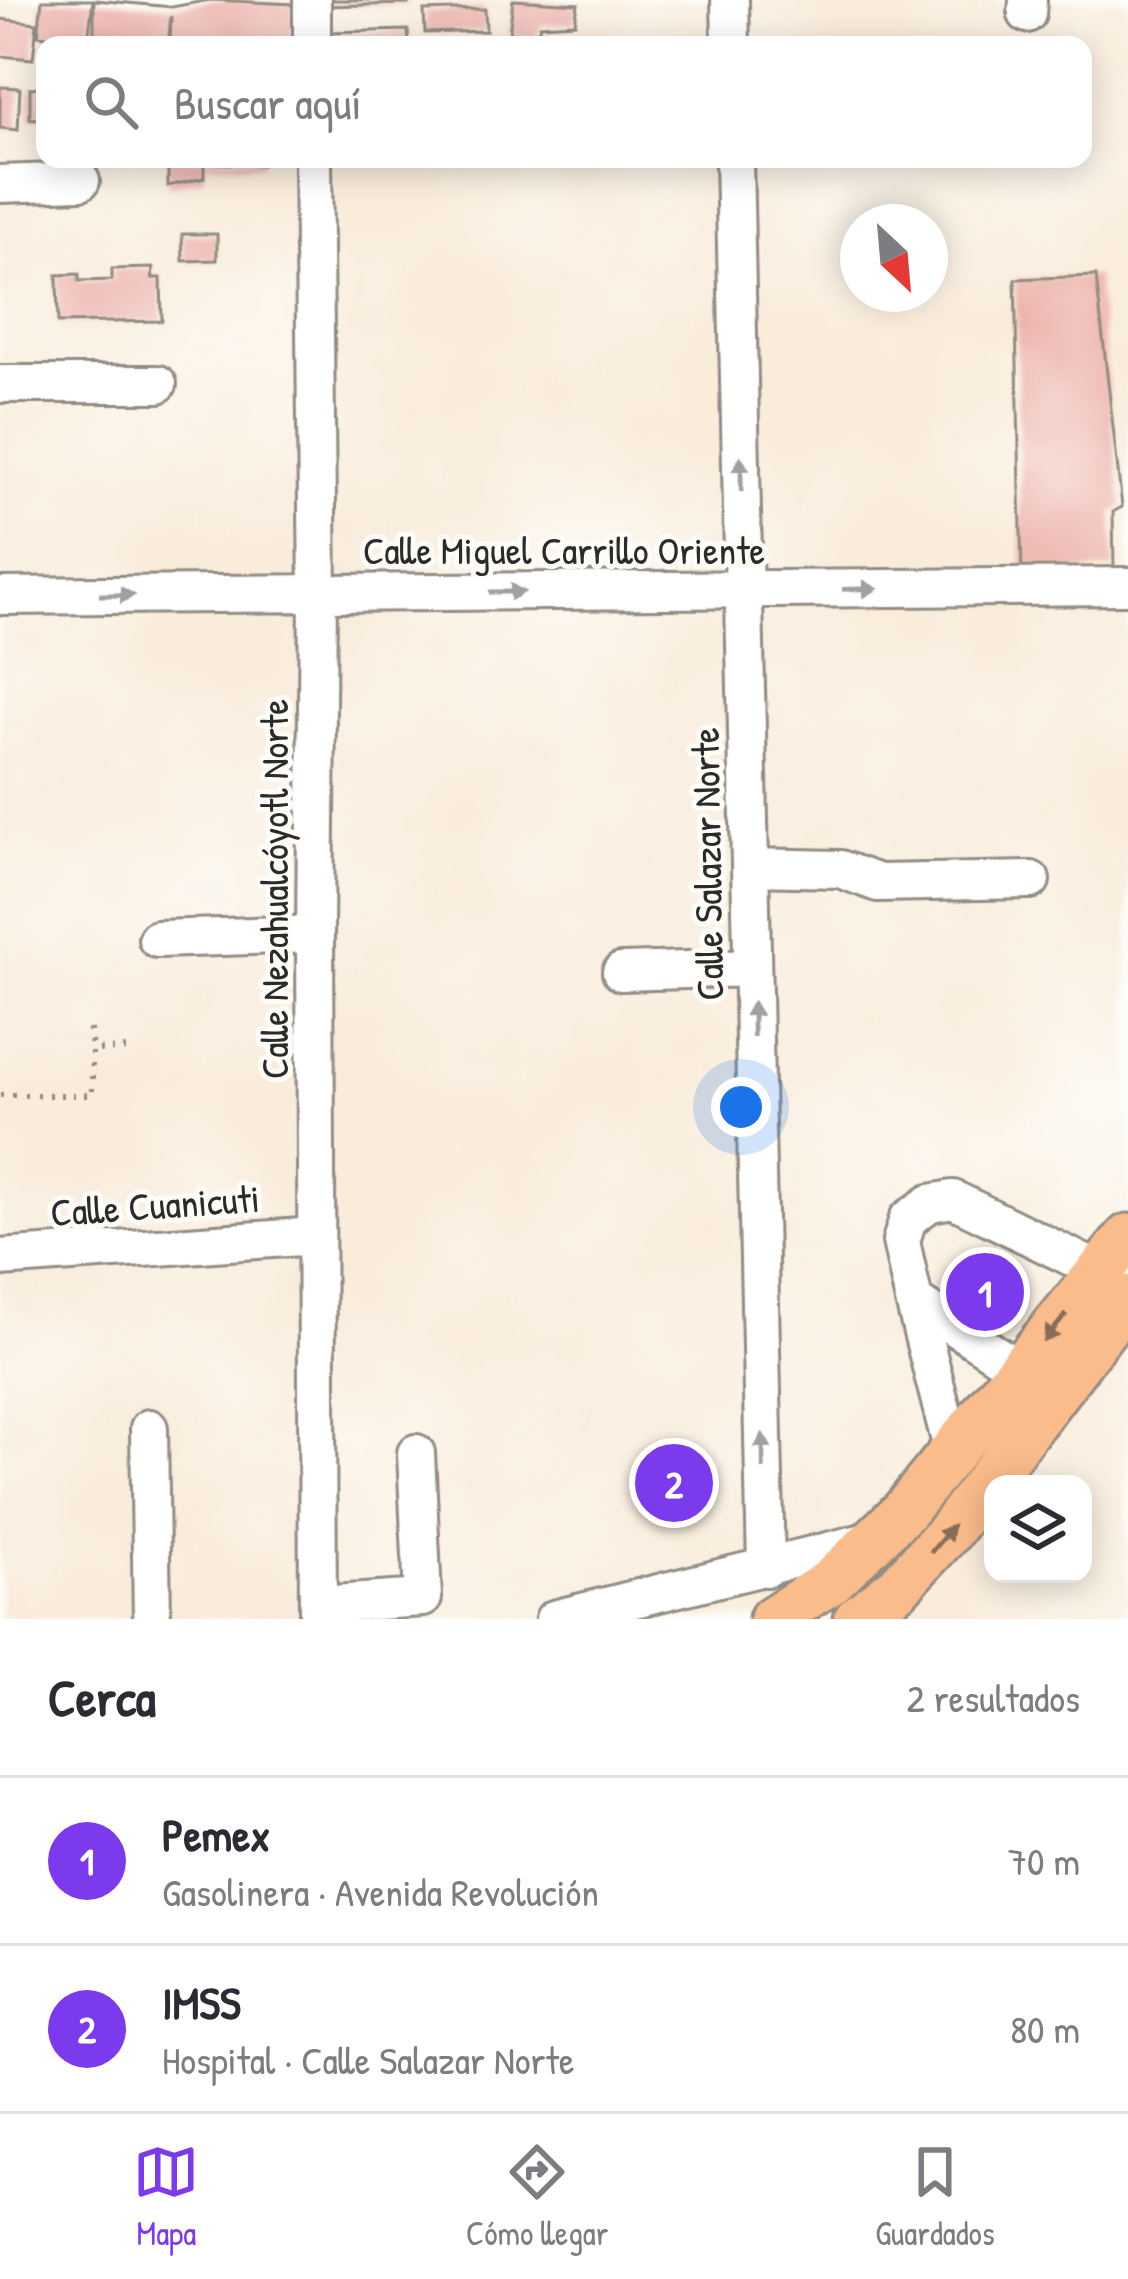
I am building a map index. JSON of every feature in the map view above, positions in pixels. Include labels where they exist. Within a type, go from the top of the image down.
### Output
[{"type":"main road","points":[[857,1619],[898,1587],[937,1545],[1038,1382],[1121,1273]]},
{"type":"main road","points":[[772,1619],[830,1582],[904,1511],[953,1452],[1038,1382]]},
{"type":"street","points":[[312,0],[312,36]]},
{"type":"street","points":[[730,0],[731,36]]},
{"type":"street","name":"Calle Nezahualcóyotl Norte","points":[[314,168],[318,1612]]},
{"type":"street","name":"Calle Salazar Norte","points":[[734,168],[766,1568]]},
{"type":"street","points":[[0,184],[81,182]]},
{"type":"street","points":[[0,384],[158,384]]},
{"type":"street","name":"Calle Miguel Carrillo Oriente","points":[[0,596],[1128,586]]},
{"type":"street","points":[[750,867],[840,869],[878,883],[1031,880]]},
{"type":"street","points":[[158,939],[315,934]]},
{"type":"street","points":[[621,972],[752,968]]},
{"type":"street","points":[[953,1452],[901,1240],[908,1219],[930,1203],[953,1199],[1121,1273]]},
{"type":"street","name":"Calle Cuanicuti","points":[[0,1258],[316,1237]]},
{"type":"street","points":[[914,1301],[1038,1382]]},
{"type":"street","points":[[149,1427],[152,1619]]},
{"type":"street","points":[[318,1612],[423,1598],[416,1453]]},
{"type":"street","points":[[554,1619],[876,1539]]},
{"type":"path","points":[[0,1095],[92,1095],[90,1029]]},
{"type":"path","points":[[92,1050],[133,1049]]},
{"type":"building","points":[[42,0],[93,0],[89,36],[38,35]]},
{"type":"building","points":[[94,0],[172,7],[210,0],[294,4],[292,36],[170,36],[171,16],[169,36],[94,36]]},
{"type":"building","points":[[324,0],[408,0],[408,4],[324,6]]},
{"type":"building","points":[[513,0],[578,4],[575,23],[540,25],[537,36],[509,35]]},
{"type":"building","points":[[485,9],[486,31],[425,33],[424,11]]},
{"type":"building","points":[[0,19],[37,23],[33,59],[0,56]]},
{"type":"building","points":[[408,30],[408,36],[329,36],[329,32]]},
{"type":"building","points":[[0,87],[20,88],[18,130],[0,128]]},
{"type":"building","points":[[30,88],[36,88],[36,119],[30,119]]},
{"type":"building","points":[[168,168],[204,168],[204,178],[168,186]]},
{"type":"building","points":[[182,234],[217,234],[217,260],[183,261]]},
{"type":"building","points":[[153,268],[152,278],[161,278],[162,321],[58,323],[57,275],[79,274],[79,281],[112,280],[112,269]]},
{"type":"building","points":[[1096,276],[1122,507],[1113,512],[1114,569],[1022,575],[1015,279]]},
{"type":"place","name":"Pemex","points":[[985,1292]]},
{"type":"place","name":"IMSS","points":[[674,1483]]}]
